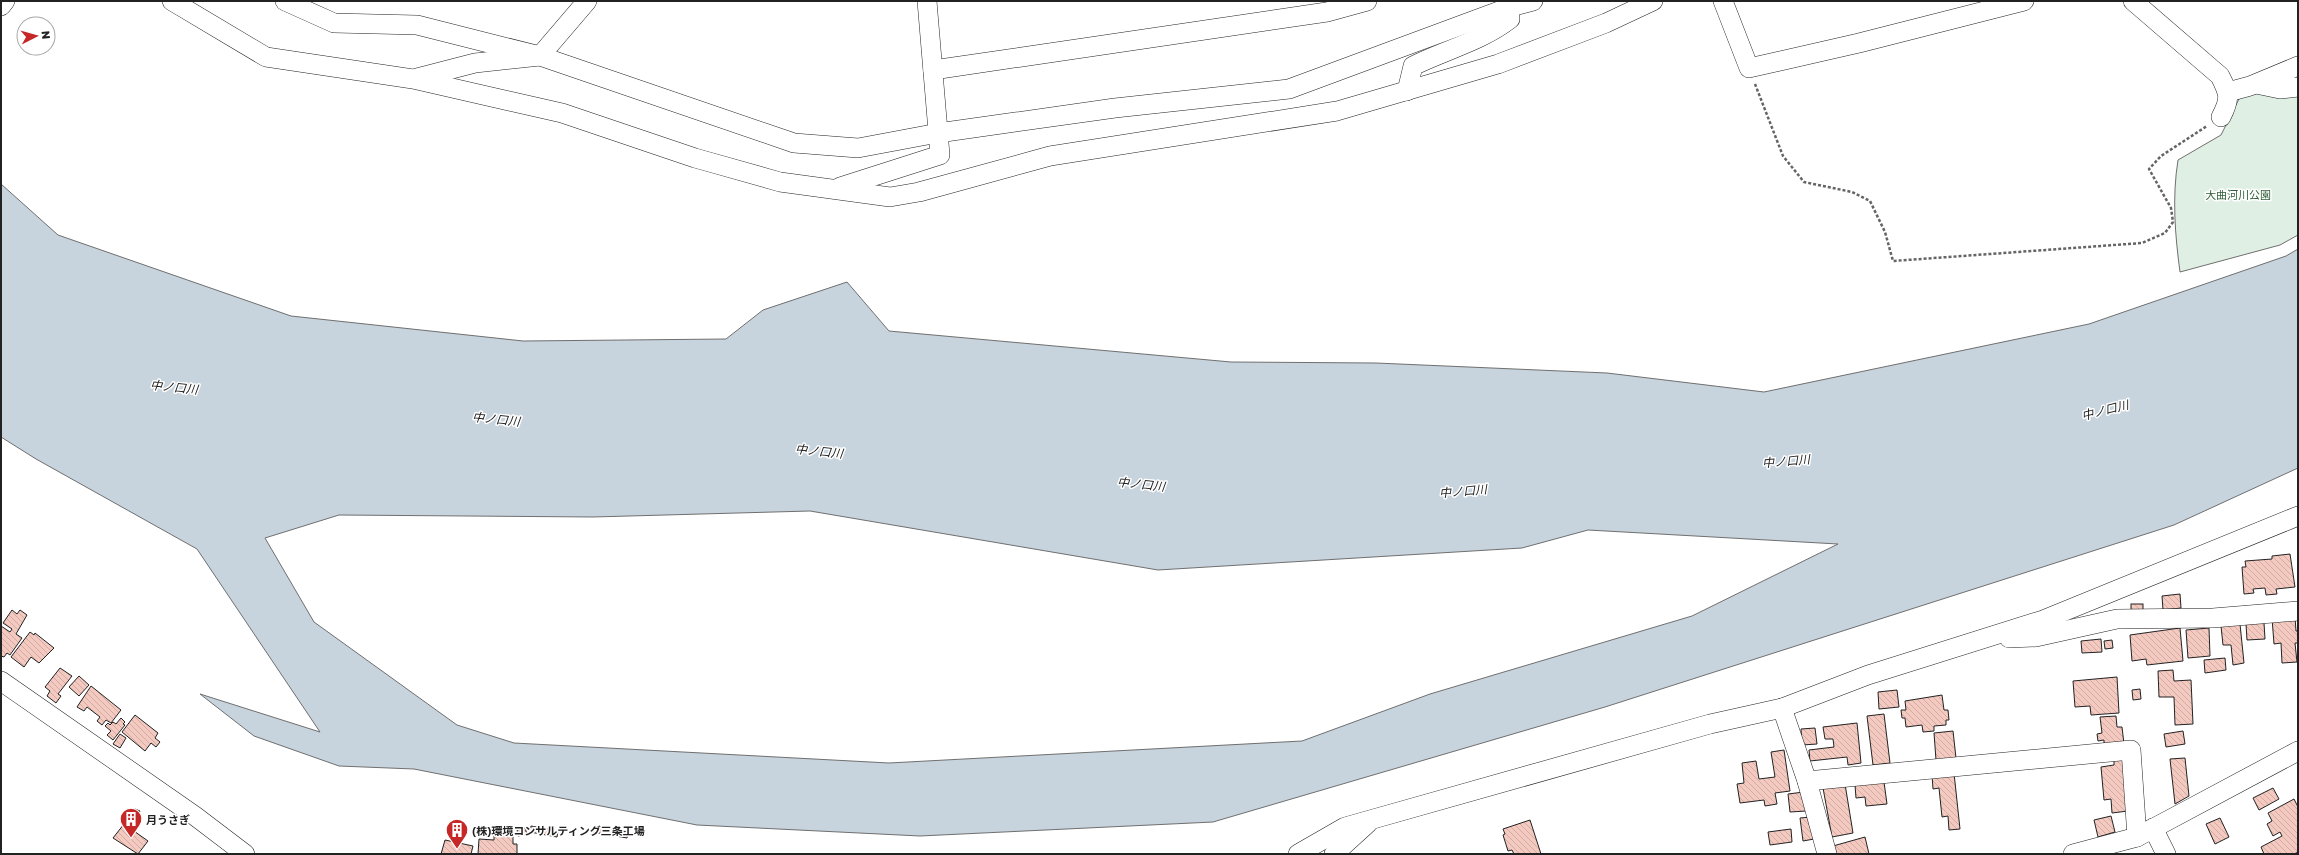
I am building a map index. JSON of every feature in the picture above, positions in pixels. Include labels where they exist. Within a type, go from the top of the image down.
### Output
[{"type":"street","points":[[1,6],[5,1]]},
{"type":"street","points":[[172,1],[266,57],[414,79],[562,114],[696,158],[780,182],[834,188],[890,197],[919,192],[1050,156],[1337,111],[1498,64],[1606,23],[1653,1]]},
{"type":"street","points":[[286,1],[334,23],[417,25],[540,56],[794,143],[858,148],[938,133],[1115,108],[1289,90],[1510,4],[1533,1]]},
{"type":"street","points":[[414,79],[475,63],[540,56],[587,1]]},
{"type":"street","points":[[834,188],[940,156],[927,1]]},
{"type":"street","points":[[933,70],[1327,12],[1367,1]]},
{"type":"street","points":[[1723,1],[1749,68],[1859,43],[2024,1]]},
{"type":"street","points":[[2133,1],[2220,76],[2228,92],[2228,103],[2221,116]]},
{"type":"street","points":[[1407,91],[1413,66],[1439,53],[1494,31],[1510,18],[1510,4]]},
{"type":"street","points":[[2228,92],[2256,84],[2298,66]]},
{"type":"street","points":[[2256,84],[2280,89],[2298,86]]},
{"type":"street","points":[[1298,854],[1345,827],[1702,726],[1782,708],[1868,675],[1988,639],[2043,620],[2298,516]]},
{"type":"street","points":[[1988,639],[2036,637],[2117,619],[2213,618],[2298,611]]},
{"type":"street","points":[[1,681],[195,816],[245,854]]},
{"type":"street","points":[[1782,708],[1807,781],[1827,854]]},
{"type":"street","points":[[1807,781],[2131,750],[2145,832],[2166,854]]},
{"type":"street","points":[[2073,854],[2145,832],[2298,751]]},
{"type":"street","points":[[1334,854],[1372,819]]},
{"type":"path","points":[[1749,68],[1783,156],[1804,182],[1852,192],[1870,201],[1885,232],[1893,261],[2142,243],[2165,234],[2173,222],[2171,208],[2149,169],[2161,156],[2221,116]]},
{"type":"green space","name":"大曲河川公園","points":[[2298,74],[2298,235],[2280,245],[2180,272],[2175,216],[2175,188],[2178,160],[2221,135],[2242,93]]},
{"type":"water","name":"中ノ口川","points":[[1,184],[58,235],[291,316],[523,341],[726,339],[763,310],[847,282],[889,331],[1231,362],[1376,363],[1607,373],[1764,392],[2089,324],[2286,256],[2298,249],[2298,468],[2174,525],[1605,707],[1213,822],[920,836],[697,825],[414,769],[339,766],[254,736],[200,694],[320,732],[197,549],[36,459],[1,437]],"holes":[[[810,511],[1158,570],[1522,548],[1588,530],[1838,544],[1692,616],[1430,694],[1302,741],[889,763],[514,743],[457,725],[314,622],[265,538],[339,515],[593,517]]]},
{"type":"building","points":[[2290,554],[2295,587],[2276,589],[2277,594],[2266,595],[2265,588],[2253,589],[2254,593],[2244,594],[2242,567],[2246,567],[2245,561],[2272,559],[2272,556]]},
{"type":"building","points":[[2180,594],[2181,608],[2163,610],[2162,596]]},
{"type":"building","points":[[2131,604],[2143,604],[2143,613],[2131,613]]},
{"type":"building","points":[[12,610],[17,614],[20,610],[27,615],[16,634],[22,638],[10,655],[7,653],[4,657],[1,656],[1,626],[10,632],[12,629],[3,623]]},
{"type":"building","points":[[2295,617],[2296,631],[2298,631],[2298,643],[2295,643],[2297,662],[2282,663],[2281,643],[2274,644],[2272,618]]},
{"type":"building","points":[[2264,623],[2265,639],[2247,640],[2246,624]]},
{"type":"building","points":[[2240,624],[2244,663],[2233,665],[2231,645],[2223,645],[2221,626]]},
{"type":"building","points":[[2180,628],[2183,661],[2147,665],[2146,659],[2132,661],[2130,635]]},
{"type":"building","points":[[2209,628],[2210,656],[2188,658],[2186,630]]},
{"type":"building","points":[[30,632],[34,635],[35,633],[54,648],[39,663],[31,657],[24,667],[11,657]]},
{"type":"building","points":[[2101,639],[2102,652],[2082,653],[2081,641]]},
{"type":"building","points":[[2112,640],[2113,648],[2105,649],[2104,641]]},
{"type":"building","points":[[2225,658],[2226,670],[2205,673],[2204,660]]},
{"type":"building","points":[[60,668],[72,676],[58,694],[61,696],[56,703],[47,696],[50,691],[45,687]]},
{"type":"building","points":[[2173,670],[2174,681],[2191,680],[2193,724],[2175,725],[2174,697],[2159,697],[2158,671]]},
{"type":"building","points":[[79,676],[89,685],[79,696],[69,687]]},
{"type":"building","points":[[2117,677],[2119,713],[2091,715],[2090,706],[2075,707],[2073,681]]},
{"type":"building","points":[[91,686],[121,710],[111,723],[106,720],[102,725],[97,721],[100,717],[87,707],[84,711],[77,707]]},
{"type":"building","points":[[2140,689],[2141,699],[2133,700],[2132,690]]},
{"type":"building","points":[[1897,690],[1899,707],[1879,709],[1878,692]]},
{"type":"building","points":[[1942,695],[1944,710],[1948,710],[1949,720],[1946,720],[1946,725],[1934,726],[1934,731],[1923,732],[1922,725],[1906,727],[1905,718],[1902,718],[1901,710],[1906,710],[1905,701]]},
{"type":"building","points":[[1884,714],[1890,763],[1873,765],[1867,716]]},
{"type":"building","points":[[135,715],[158,733],[155,738],[160,742],[156,747],[151,743],[145,751],[122,732]]},
{"type":"building","points":[[2116,716],[2117,727],[2122,727],[2124,744],[2104,746],[2104,740],[2098,741],[2097,734],[2102,733],[2100,717]]},
{"type":"building","points":[[121,718],[125,722],[123,724],[125,725],[113,740],[107,735],[111,731],[105,726],[108,723],[110,725],[113,722],[116,724]]},
{"type":"building","points":[[1857,723],[1861,763],[1848,765],[1847,757],[1810,761],[1809,750],[1834,747],[1833,739],[1825,739],[1823,727]]},
{"type":"building","points":[[1815,728],[1817,744],[1802,745],[1801,729]]},
{"type":"building","points":[[1953,731],[1956,758],[1936,760],[1934,733]]},
{"type":"building","points":[[2183,731],[2185,744],[2166,747],[2164,734]]},
{"type":"building","points":[[120,734],[126,738],[120,748],[113,744]]},
{"type":"building","points":[[1784,750],[1790,791],[1775,793],[1777,804],[1765,806],[1764,800],[1740,803],[1737,784],[1744,783],[1742,763],[1756,761],[1759,779],[1775,777],[1771,752]]},
{"type":"building","points":[[2185,758],[2189,796],[2175,804],[2170,759]]},
{"type":"building","points":[[2123,759],[2128,811],[2112,813],[2111,799],[2104,800],[2101,767],[2114,765],[2114,760]]},
{"type":"building","points":[[1954,773],[1960,829],[1949,830],[1948,816],[1942,817],[1939,788],[1933,789],[1932,775]]},
{"type":"building","points":[[1884,782],[1887,804],[1866,806],[1865,797],[1856,798],[1855,785]]},
{"type":"building","points":[[1845,784],[1853,833],[1832,837],[1823,788]]},
{"type":"building","points":[[2273,788],[2279,799],[2259,810],[2253,798]]},
{"type":"building","points":[[1804,792],[1806,811],[1790,812],[1788,794]]},
{"type":"building","points":[[2294,799],[2298,807],[2298,852],[2294,854],[2264,854],[2261,847],[2282,836],[2280,832],[2273,836],[2267,824],[2272,821],[2268,813]]},
{"type":"building","points":[[135,809],[140,811],[137,817],[131,813]]},
{"type":"building","points":[[2111,816],[2115,832],[2098,837],[2094,820]]},
{"type":"building","points":[[1811,817],[1814,839],[1803,841],[1800,818]]},
{"type":"building","points":[[2220,818],[2229,837],[2215,844],[2206,824]]},
{"type":"building","points":[[1530,820],[1541,854],[1514,854],[1512,850],[1508,851],[1503,835],[1505,834],[1503,829]]},
{"type":"building","name":"月うさぎ","points":[[124,824],[148,841],[138,854],[113,838]]},
{"type":"building","points":[[531,826],[558,831],[557,837],[530,832]]},
{"type":"building","points":[[595,826],[628,832],[627,838],[593,832]]},
{"type":"building","points":[[525,828],[527,834],[518,836],[517,829]]},
{"type":"building","points":[[1791,829],[1792,842],[1770,845],[1768,832]]},
{"type":"building","points":[[494,831],[513,831],[513,844],[517,844],[517,854],[478,854],[479,839],[494,840]]},
{"type":"building","points":[[1865,837],[1869,854],[1835,854],[1833,846]]},
{"type":"building","name":"(株)環境コンサルティング三条工場","points":[[445,840],[473,846],[471,854],[441,854]]},
{"type":"place","name":"月うさぎ","points":[[131,838]]},
{"type":"place","name":"(株)環境コンサルティング三条工場","points":[[457,850]]}]
